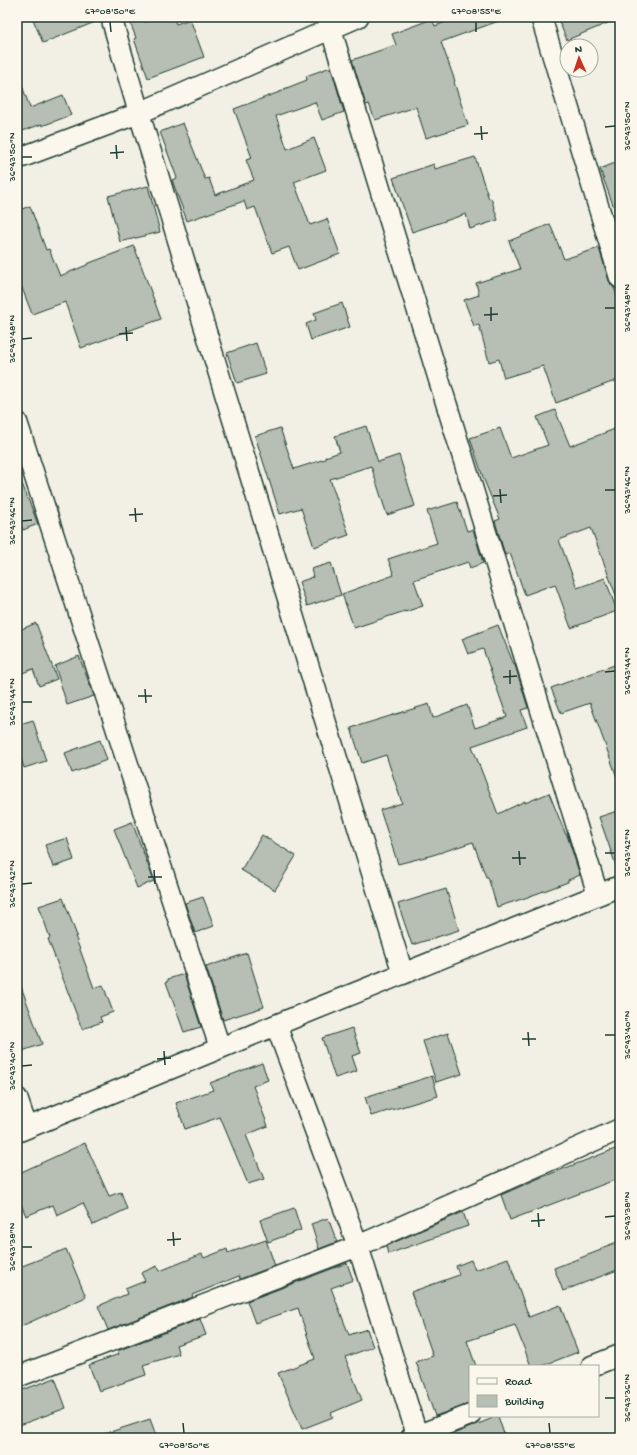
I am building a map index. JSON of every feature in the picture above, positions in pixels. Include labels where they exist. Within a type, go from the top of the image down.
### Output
[{"type":"street","points":[[111,17],[402,974]]},
{"type":"street","points":[[17,159],[139,112],[328,23],[358,17]]},
{"type":"street","points":[[541,17],[620,278]]},
{"type":"street","points":[[328,23],[598,895]]},
{"type":"street","points":[[17,422],[220,1048]]},
{"type":"street","points":[[17,1098],[22,1130],[276,1025],[620,886]]},
{"type":"street","points":[[276,1025],[358,1246],[415,1437],[469,1414]]},
{"type":"street","points":[[17,1377],[358,1246],[620,1129]]},
{"type":"street","points":[[595,1365],[620,1355]]},
{"type":"building","points":[[32,17],[100,17],[100,20],[43,43]]},
{"type":"building","points":[[128,17],[144,17],[145,22],[158,17],[173,17],[176,24],[190,19],[204,57],[148,78]]},
{"type":"building","points":[[459,17],[503,17],[504,19],[441,42],[455,81],[454,82],[468,125],[426,138],[416,107],[375,120],[369,104],[366,105],[352,60],[396,45],[392,34],[432,19],[435,26]]},
{"type":"building","points":[[557,17],[620,17],[572,38],[566,38]]},
{"type":"building","points":[[331,68],[344,112],[322,120],[315,102],[276,116],[287,149],[314,138],[326,170],[294,182],[310,225],[327,219],[340,254],[298,270],[289,247],[272,253],[255,207],[247,210],[244,201],[187,221],[172,180],[177,178],[160,132],[183,123],[205,179],[209,178],[215,195],[254,180],[246,160],[252,158],[234,109],[285,90],[284,89],[307,80],[306,76]]},
{"type":"building","points":[[17,77],[19,77],[30,108],[63,95],[71,115],[42,126],[42,124],[17,133]]},
{"type":"building","points":[[475,157],[489,199],[491,198],[498,220],[470,229],[466,214],[412,232],[393,178],[434,164],[435,169]]},
{"type":"building","points":[[620,161],[620,219],[618,219],[600,169]]},
{"type":"building","points":[[148,186],[160,232],[120,242],[108,196]]},
{"type":"building","points":[[30,206],[46,250],[49,249],[60,276],[134,246],[161,319],[81,348],[65,302],[32,314],[17,275],[17,211]]},
{"type":"building","points":[[550,224],[564,259],[599,248],[609,281],[614,288],[620,303],[620,379],[556,403],[543,366],[504,378],[499,359],[489,362],[479,325],[474,326],[464,300],[479,295],[476,283],[520,269],[509,241]]},
{"type":"building","points":[[342,303],[350,327],[311,340],[306,324],[316,320],[314,313]]},
{"type":"building","points":[[256,343],[266,374],[237,383],[227,353]]},
{"type":"building","points":[[555,410],[570,446],[620,427],[620,600],[618,601],[591,528],[559,540],[577,588],[605,578],[617,611],[571,628],[555,584],[525,595],[510,553],[505,555],[495,521],[500,519],[484,480],[470,438],[500,428],[511,458],[548,445],[537,417]]},
{"type":"building","points":[[366,426],[378,462],[399,455],[415,506],[387,515],[371,466],[330,479],[349,535],[314,547],[301,508],[280,514],[255,436],[280,428],[294,469],[325,459],[325,457],[340,452],[335,436]]},
{"type":"building","points":[[17,471],[38,524],[23,530],[17,516]]},
{"type":"building","points":[[457,502],[467,531],[473,529],[483,563],[470,568],[468,562],[414,580],[423,606],[354,628],[342,594],[394,575],[388,559],[437,543],[427,511]]},
{"type":"building","points":[[331,563],[341,595],[307,606],[299,582],[313,577],[311,569]]},
{"type":"building","points":[[36,623],[57,679],[39,686],[33,669],[17,675],[17,631]]},
{"type":"building","points":[[498,625],[515,665],[528,708],[521,710],[527,727],[472,746],[498,814],[525,801],[525,803],[549,793],[567,835],[580,875],[568,880],[568,882],[497,907],[488,877],[486,877],[473,842],[433,855],[398,864],[380,810],[402,803],[386,755],[362,763],[351,728],[429,704],[433,718],[467,705],[475,728],[507,717],[483,649],[468,654],[462,639]]},
{"type":"building","points":[[79,656],[94,696],[67,705],[55,666]]},
{"type":"building","points":[[620,663],[620,780],[618,780],[590,703],[561,713],[551,688]]},
{"type":"building","points":[[33,720],[46,761],[24,768],[17,746],[17,725]]},
{"type":"building","points":[[100,740],[107,760],[72,773],[65,753]]},
{"type":"building","points":[[620,810],[620,870],[618,871],[599,817]]},
{"type":"building","points":[[132,822],[154,881],[137,888],[114,829]]},
{"type":"building","points":[[262,835],[296,856],[275,890],[241,870]]},
{"type":"building","points":[[67,838],[74,860],[53,867],[45,845]]},
{"type":"building","points":[[446,889],[459,930],[412,945],[398,904]]},
{"type":"building","points":[[203,897],[214,926],[195,933],[185,903]]},
{"type":"building","points":[[63,898],[94,988],[103,985],[113,1012],[100,1017],[102,1022],[82,1029],[48,939],[50,938],[39,906]]},
{"type":"building","points":[[247,953],[264,1007],[223,1020],[206,967]]},
{"type":"building","points":[[184,974],[201,1027],[184,1032],[166,982],[168,979]]},
{"type":"building","points":[[19,981],[42,1044],[17,1053],[17,982]]},
{"type":"building","points":[[352,1028],[361,1053],[352,1056],[357,1071],[335,1078],[322,1038]]},
{"type":"building","points":[[448,1033],[462,1074],[436,1082],[423,1041]]},
{"type":"building","points":[[262,1063],[268,1080],[253,1086],[268,1126],[246,1135],[264,1179],[248,1184],[220,1117],[185,1129],[176,1103],[213,1090],[210,1083]]},
{"type":"building","points":[[432,1076],[438,1096],[371,1116],[365,1097]]},
{"type":"building","points":[[85,1143],[109,1196],[121,1192],[127,1209],[93,1225],[83,1203],[57,1215],[53,1205],[26,1216],[17,1195],[17,1174]]},
{"type":"building","points":[[620,1147],[620,1178],[510,1220],[501,1195],[537,1179]]},
{"type":"building","points":[[294,1208],[301,1230],[268,1242],[260,1220]]},
{"type":"building","points":[[463,1212],[468,1226],[388,1254],[386,1246]]},
{"type":"building","points":[[328,1218],[337,1242],[319,1249],[311,1224]]},
{"type":"building","points":[[266,1240],[275,1266],[240,1279],[239,1276],[192,1295],[193,1297],[108,1330],[98,1306],[127,1294],[125,1289],[145,1281],[141,1273],[157,1266],[160,1271],[202,1254],[204,1258],[227,1249],[228,1253]]},
{"type":"building","points":[[620,1241],[620,1269],[563,1291],[554,1268]]},
{"type":"building","points":[[66,1249],[86,1297],[17,1328],[17,1268]]},
{"type":"building","points":[[508,1258],[529,1317],[560,1305],[578,1352],[545,1365],[531,1365],[515,1325],[467,1341],[476,1365],[469,1365],[469,1404],[435,1416],[416,1362],[433,1356],[411,1292],[459,1275],[456,1266],[471,1260],[475,1270]]},
{"type":"building","points":[[347,1263],[353,1280],[331,1288],[349,1335],[367,1329],[373,1347],[345,1357],[362,1400],[331,1413],[333,1417],[302,1429],[278,1373],[315,1359],[298,1308],[255,1323],[247,1301]]},
{"type":"building","points":[[200,1319],[206,1335],[176,1345],[179,1354],[143,1365],[146,1375],[99,1391],[89,1365],[119,1354],[117,1351]]},
{"type":"building","points":[[55,1378],[66,1408],[17,1426],[17,1392]]},
{"type":"building","points":[[496,1417],[498,1417],[504,1434],[494,1438],[443,1438]]},
{"type":"building","points":[[150,1419],[157,1438],[101,1438],[101,1435]]}]
